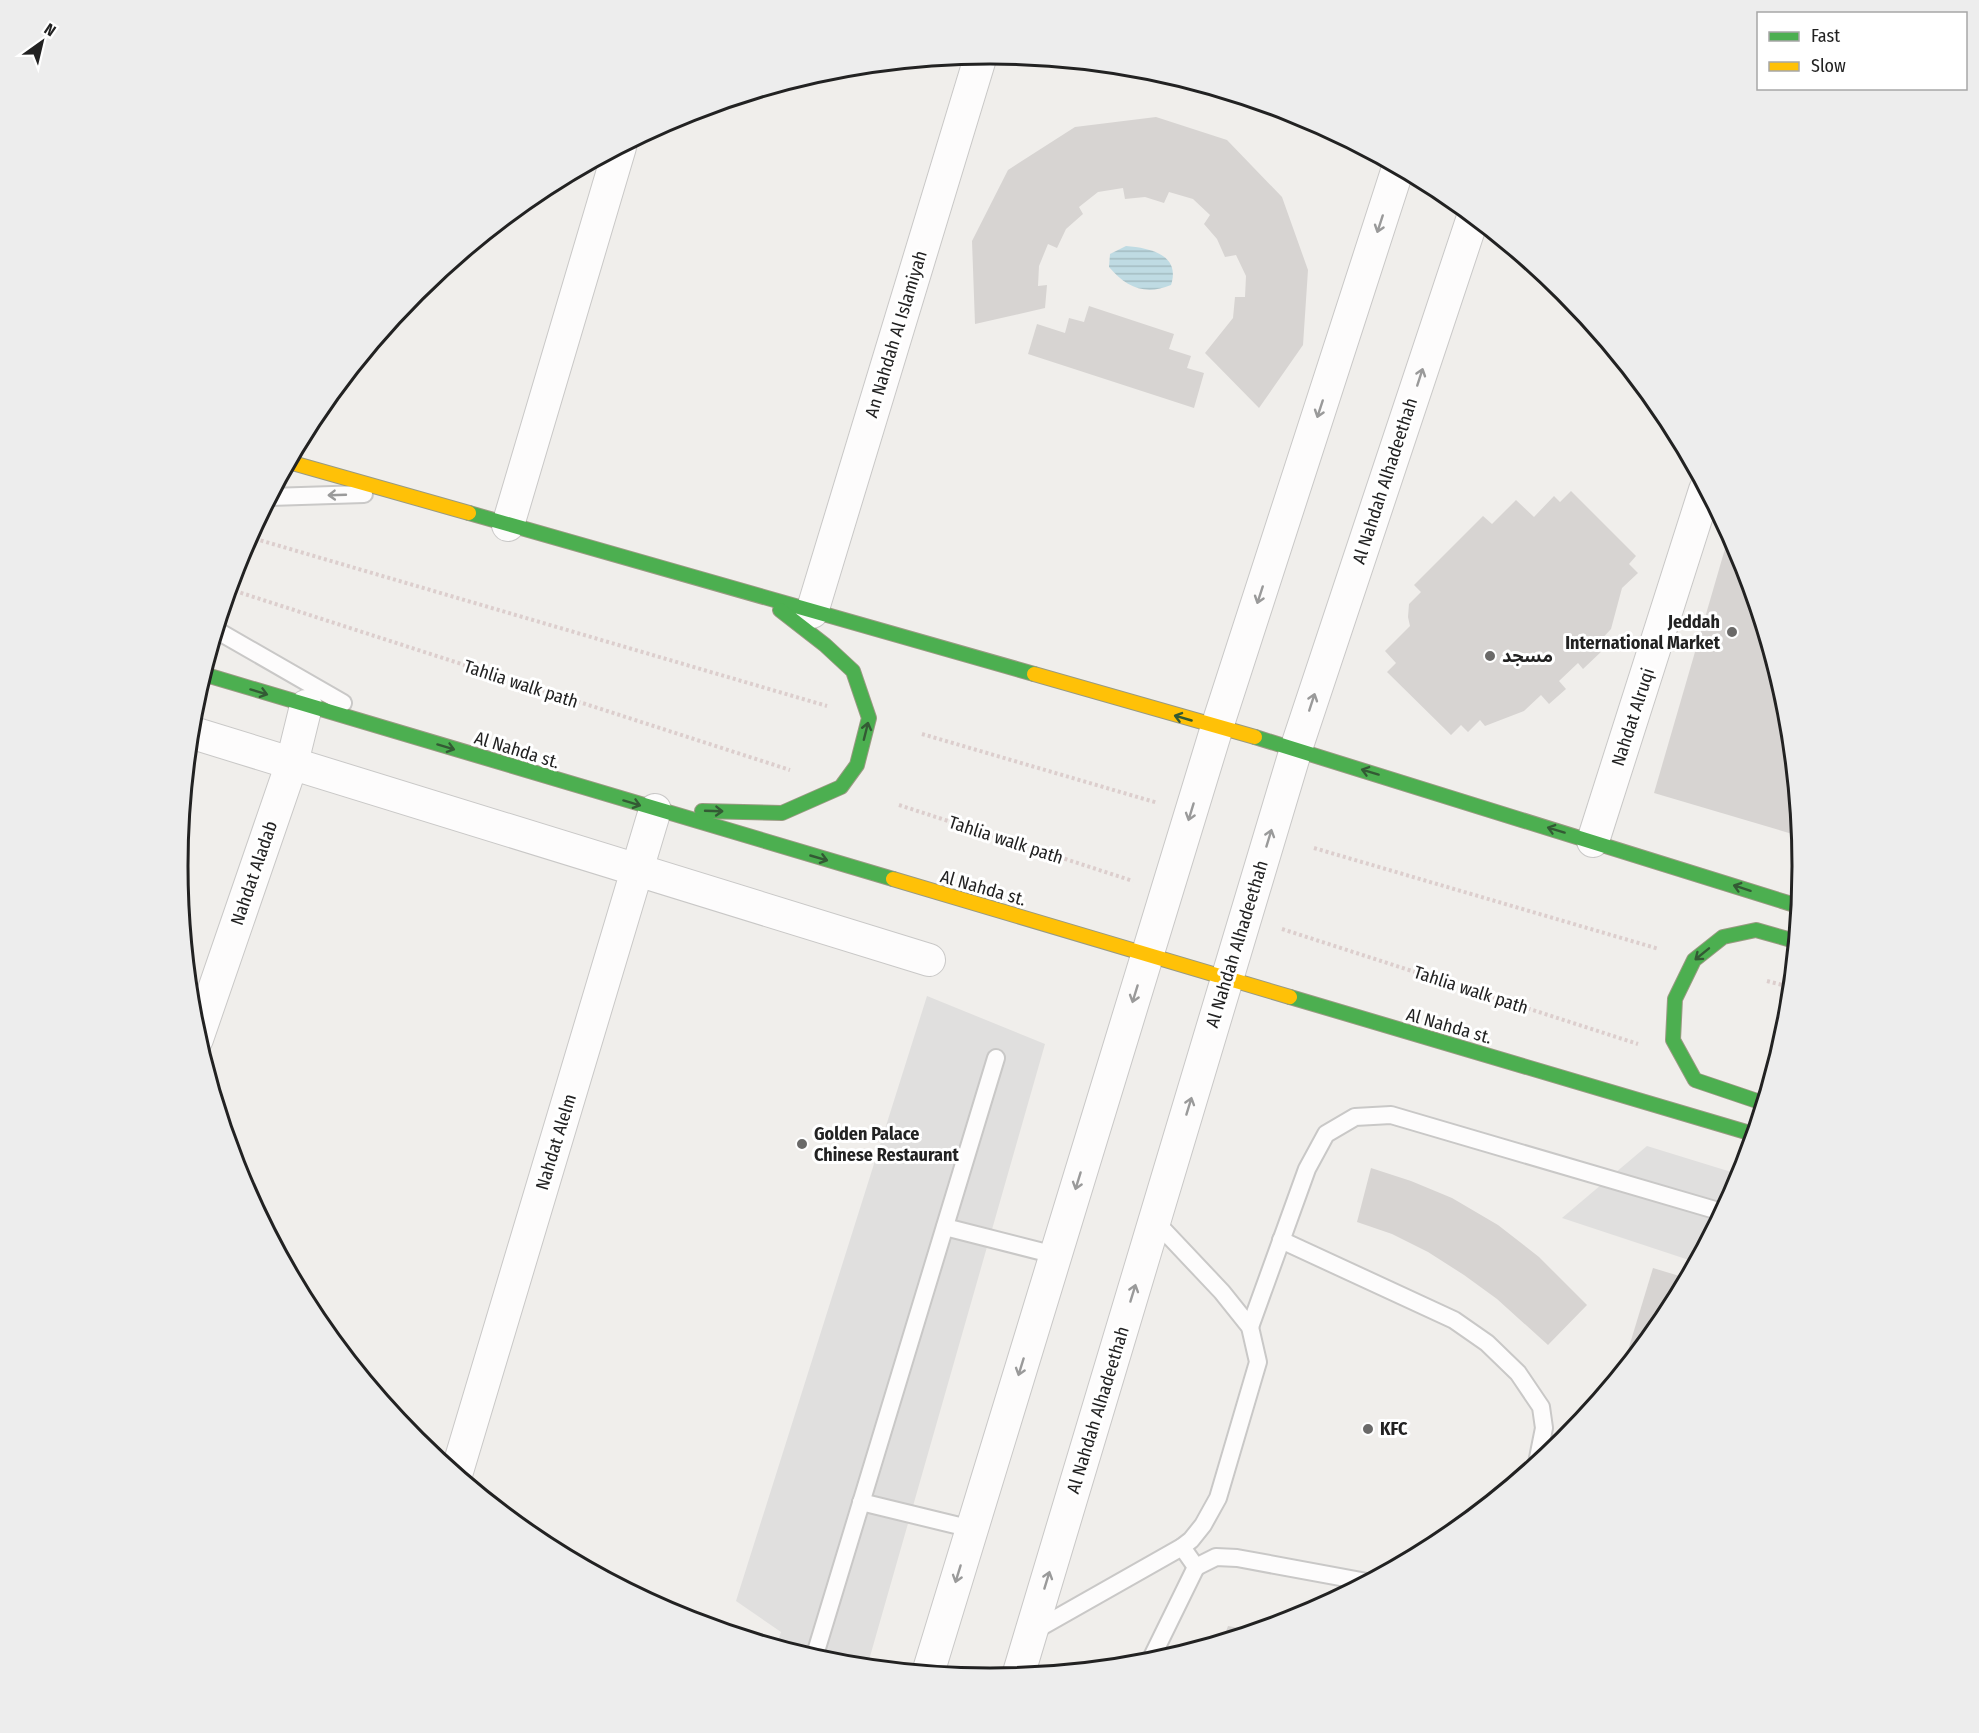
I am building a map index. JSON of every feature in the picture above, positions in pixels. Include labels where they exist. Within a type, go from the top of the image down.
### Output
[{"type":"street","name":"An Nahdah Al Islamiyah","points":[[812,612],[978,64]]},
{"type":"street","points":[[508,525],[617,157]]},
{"type":"street","points":[[930,1666],[1212,742],[1396,175]]},
{"type":"street","name":"Al Nahdah Alhadeethah","points":[[1021,1667],[1296,749],[1470,225]]},
{"type":"street","points":[[296,464],[812,612],[1212,742],[1296,749],[1791,904]]},
{"type":"street","name":"Nahdat Alruqi","points":[[1593,841],[1702,499]]},
{"type":"street","points":[[655,810],[782,813],[841,787],[857,765],[869,718],[854,671],[768,600]]},
{"type":"street","name":"Al Nahda st.","points":[[211,676],[1746,1132]]},
{"type":"street","name":"Nahdat Aladab","points":[[203,1022],[292,764],[306,706]]},
{"type":"street","points":[[199,735],[930,960]]},
{"type":"street","name":"Nahdat Alelm","points":[[458,1467],[655,810]]},
{"type":"street","points":[[1756,1101],[1695,1080],[1673,1040],[1675,999],[1694,960],[1723,937],[1756,930],[1788,939]]},
{"type":"lane","points":[[278,497],[395,493]]},
{"type":"lane","points":[[223,634],[392,732]]},
{"type":"lane","points":[[817,1649],[996,1058]]},
{"type":"lane","points":[[1250,1328],[1306,1169],[1326,1134],[1355,1117],[1391,1115],[1714,1210]]},
{"type":"lane","points":[[1031,1633],[1182,1547],[1203,1525],[1218,1498],[1258,1362],[1250,1328],[1222,1292],[1155,1221]]},
{"type":"lane","points":[[945,1227],[1055,1255]]},
{"type":"lane","points":[[1281,1240],[1454,1320],[1487,1343],[1518,1373],[1541,1407],[1544,1428],[1540,1449]]},
{"type":"lane","points":[[861,1502],[972,1529]]},
{"type":"lane","points":[[1182,1547],[1196,1567]]},
{"type":"lane","points":[[1155,1651],[1196,1567],[1216,1557],[1237,1558],[1355,1580]]},
{"type":"path","points":[[258,540],[837,709]]},
{"type":"path","name":"Tahlia walk path","points":[[237,592],[791,771]]},
{"type":"path","points":[[922,734],[1161,804]]},
{"type":"path","name":"Tahlia walk path","points":[[899,806],[1137,882]]},
{"type":"path","points":[[1314,848],[1670,952]]},
{"type":"path","name":"Tahlia walk path","points":[[1282,929],[1647,1047]]},
{"type":"path","points":[[1767,981],[1783,985]]},
{"type":"shaded area","points":[[927,996],[1045,1044],[869,1659],[778,1640],[781,1632],[736,1601]]},
{"type":"shaded area","points":[[1647,1146],[1730,1172],[1709,1221],[1688,1260],[1562,1218]]},
{"type":"water","points":[[1126,246],[1153,251],[1167,260],[1173,275],[1171,285],[1153,290],[1137,288],[1115,274],[1109,267],[1110,254]]},
{"type":"building","points":[[1156,117],[1227,140],[1282,197],[1308,270],[1303,345],[1259,408],[1205,353],[1233,318],[1235,297],[1245,297],[1246,276],[1236,255],[1225,257],[1217,239],[1204,224],[1210,215],[1193,199],[1169,192],[1164,203],[1145,197],[1125,199],[1123,188],[1098,192],[1079,207],[1083,214],[1066,229],[1057,248],[1048,244],[1039,266],[1038,286],[1047,285],[1045,308],[975,324],[972,241],[1008,170],[1075,127]]},
{"type":"building","points":[[1089,306],[1174,334],[1169,349],[1191,356],[1187,368],[1204,373],[1194,408],[1028,354],[1037,324],[1065,333],[1069,318],[1084,322]]},
{"type":"building","points":[[1571,491],[1636,556],[1629,564],[1638,573],[1622,588],[1611,629],[1599,642],[1603,650],[1583,669],[1578,663],[1559,681],[1566,689],[1549,704],[1541,695],[1524,711],[1485,726],[1480,720],[1468,732],[1461,725],[1451,735],[1387,672],[1396,663],[1385,651],[1410,626],[1409,604],[1421,592],[1414,585],[1483,516],[1492,524],[1516,500],[1534,517],[1554,496],[1560,502]]},
{"type":"building","name":"Jeddah International Market","points":[[1725,549],[1749,609],[1776,710],[1785,762],[1791,834],[1654,793]]},
{"type":"building","points":[[1371,1168],[1452,1198],[1498,1225],[1539,1257],[1587,1305],[1548,1345],[1497,1299],[1464,1275],[1428,1252],[1392,1234],[1357,1222]]},
{"type":"building","points":[[1653,1268],[1679,1276],[1656,1312],[1627,1354]]},
{"type":"building","points":[[1228,1626],[1240,1628],[1226,1632]]},
{"type":"traffic: fast","points":[[469,513],[1034,674]]},
{"type":"traffic: fast","points":[[702,811],[782,813],[841,787],[857,765],[869,718],[853,671],[825,645],[780,610]]},
{"type":"traffic: fast","points":[[211,676],[893,879]]},
{"type":"traffic: fast","points":[[1255,737],[1791,904]]},
{"type":"traffic: fast","points":[[1756,1101],[1695,1080],[1673,1040],[1675,999],[1694,960],[1723,937],[1756,930],[1788,939]]},
{"type":"traffic: fast","points":[[1290,997],[1746,1132]]},
{"type":"traffic: slow","points":[[296,464],[469,513]]},
{"type":"traffic: slow","points":[[1034,674],[1255,737]]},
{"type":"traffic: slow","points":[[893,879],[1290,997]]},
{"type":"place","name":"Jeddah International Market","points":[[1732,632]]},
{"type":"place","name":"مسجد","points":[[1490,656]]},
{"type":"place","name":"Golden Palace Chinese Restaurant","points":[[802,1144]]},
{"type":"place","name":"KFC","points":[[1368,1429]]}]
